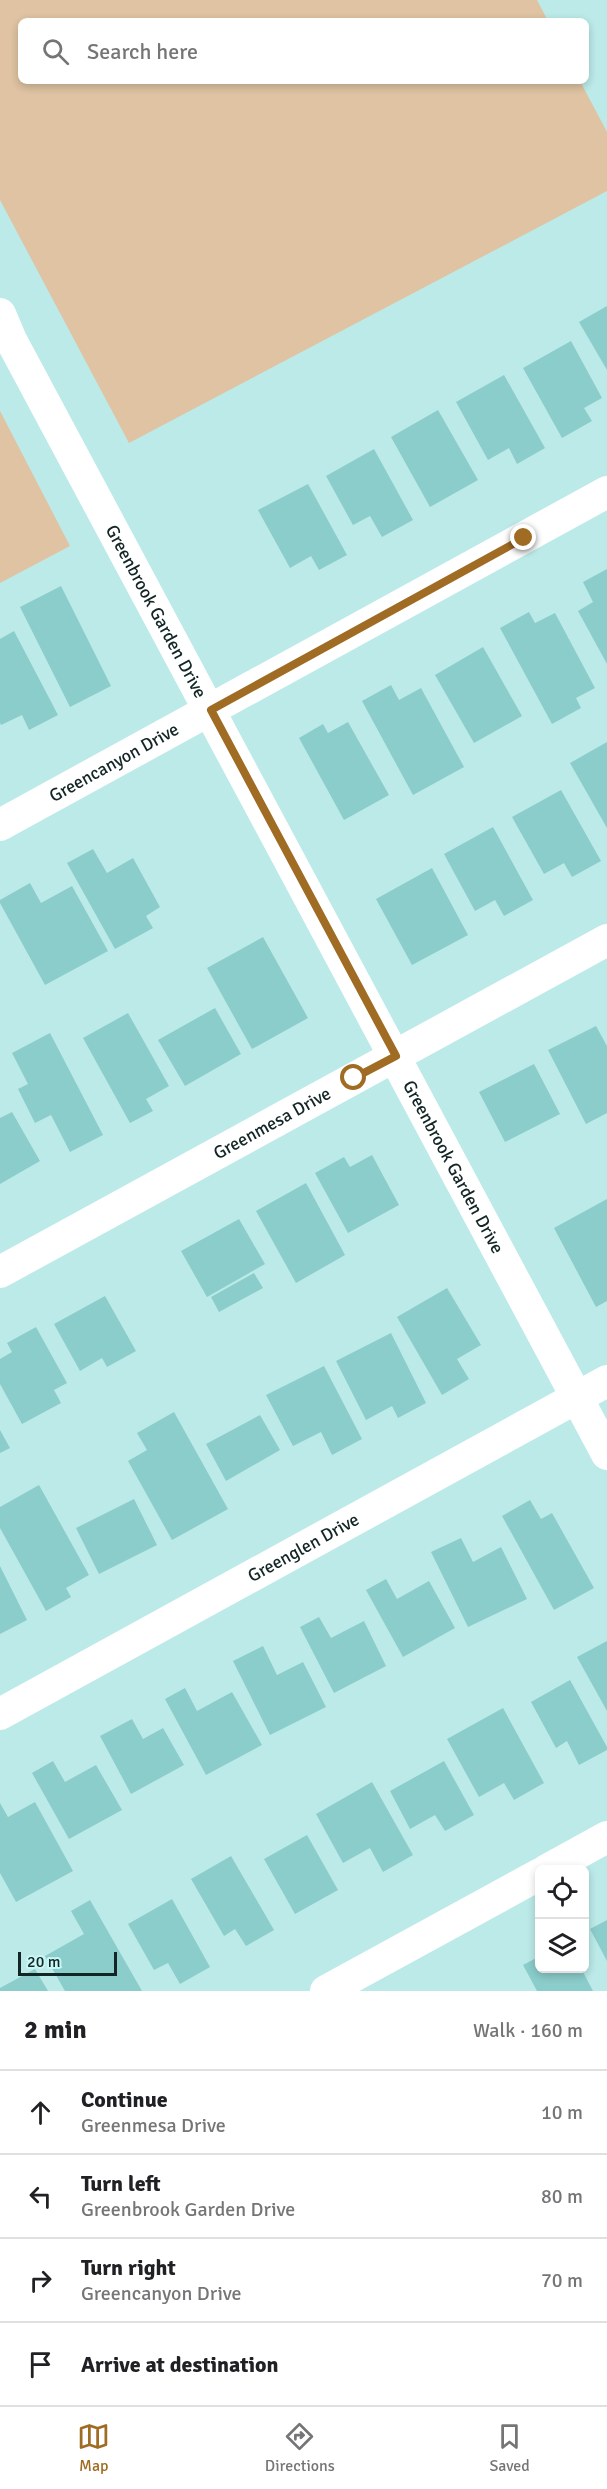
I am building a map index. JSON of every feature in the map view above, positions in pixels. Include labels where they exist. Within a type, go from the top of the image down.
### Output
[{"type":"street","name":"Greenbrook Garden Drive","points":[[4,327],[211,710],[607,1454]]},
{"type":"street","name":"Greencanyon Drive","points":[[0,825],[607,492]]},
{"type":"street","name":"Greenmesa Drive","points":[[0,1272],[607,940]]},
{"type":"street","name":"Greenglen Drive","points":[[0,1714],[607,1382]]},
{"type":"street","points":[[554,1865],[607,1837]]},
{"type":"street","points":[[326,1991],[535,1877]]},
{"type":"shaded area","points":[[0,0],[537,0],[546,18],[18,18],[18,84],[582,84],[607,132],[607,191],[129,443],[0,200]]},
{"type":"shaded area","points":[[0,411],[70,546],[0,583]]},
{"type":"building","points":[[607,306],[607,370],[579,322]]},
{"type":"building","points":[[571,341],[602,398],[584,408],[592,421],[562,438],[523,368]]},
{"type":"building","points":[[504,375],[545,448],[517,464],[509,448],[488,460],[456,402]]},
{"type":"building","points":[[438,410],[478,480],[430,507],[391,437]]},
{"type":"building","points":[[374,449],[413,520],[382,537],[370,516],[353,525],[326,476]]},
{"type":"building","points":[[308,484],[347,555],[319,570],[311,556],[290,568],[258,510]]},
{"type":"building","points":[[607,569],[607,664],[578,611],[593,602],[583,582]]},
{"type":"building","points":[[61,586],[111,686],[70,707],[20,607]]},
{"type":"building","points":[[529,612],[535,623],[555,613],[595,688],[576,698],[581,708],[552,724],[500,628]]},
{"type":"building","points":[[14,631],[58,715],[29,730],[22,715],[1,725],[0,723],[0,639]]},
{"type":"building","points":[[483,647],[522,716],[474,743],[435,675]]},
{"type":"building","points":[[391,685],[399,700],[421,688],[464,767],[413,795],[362,701]]},
{"type":"building","points":[[348,722],[389,795],[344,820],[299,738],[323,724],[328,733]]},
{"type":"building","points":[[607,742],[607,828],[570,763]]},
{"type":"building","points":[[561,790],[601,861],[572,877],[564,863],[544,874],[512,817]]},
{"type":"building","points":[[493,827],[533,900],[504,916],[495,900],[475,911],[444,854]]},
{"type":"building","points":[[93,849],[107,873],[133,858],[160,907],[146,916],[153,928],[115,949],[67,863]]},
{"type":"building","points":[[432,868],[468,935],[412,965],[376,899]]},
{"type":"building","points":[[30,883],[41,903],[72,886],[108,951],[45,985],[0,903],[0,900]]},
{"type":"building","points":[[263,937],[308,1018],[252,1049],[207,968]]},
{"type":"building","points":[[215,1008],[241,1054],[185,1086],[158,1040]]},
{"type":"building","points":[[128,1013],[169,1086],[146,1099],[153,1111],[130,1123],[83,1038]]},
{"type":"building","points":[[596,1026],[607,1046],[607,1113],[586,1124],[548,1050]]},
{"type":"building","points":[[50,1033],[103,1135],[70,1152],[51,1115],[35,1123],[18,1089],[28,1084],[12,1053]]},
{"type":"building","points":[[534,1064],[560,1114],[505,1142],[479,1092]]},
{"type":"building","points":[[12,1112],[40,1161],[0,1184],[0,1118]]},
{"type":"building","points":[[372,1155],[399,1205],[348,1233],[315,1173],[344,1157],[350,1167]]},
{"type":"building","points":[[306,1183],[345,1255],[296,1283],[256,1211]]},
{"type":"building","points":[[607,1199],[607,1301],[596,1307],[554,1228]]},
{"type":"building","points":[[239,1219],[265,1264],[207,1297],[181,1251]]},
{"type":"building","points":[[254,1273],[263,1288],[219,1312],[211,1297]]},
{"type":"building","points":[[447,1288],[481,1345],[457,1359],[469,1379],[442,1395],[397,1317]]},
{"type":"building","points":[[105,1296],[136,1351],[107,1367],[102,1358],[80,1371],[54,1324]]},
{"type":"building","points":[[36,1327],[67,1383],[54,1390],[61,1403],[22,1424],[0,1384],[0,1359],[12,1352],[7,1343]]},
{"type":"building","points":[[391,1333],[426,1403],[398,1418],[392,1406],[366,1420],[336,1361]]},
{"type":"building","points":[[324,1366],[362,1439],[332,1455],[321,1432],[293,1446],[266,1395]]},
{"type":"building","points":[[174,1412],[228,1509],[172,1540],[128,1461],[147,1450],[137,1433]]},
{"type":"building","points":[[260,1415],[280,1450],[226,1481],[206,1444]]},
{"type":"building","points":[[0,1430],[10,1448],[0,1453]]},
{"type":"building","points":[[39,1485],[89,1575],[66,1588],[71,1597],[46,1611],[0,1528],[0,1507]]},
{"type":"building","points":[[134,1499],[157,1545],[99,1574],[76,1528]]},
{"type":"building","points":[[530,1500],[541,1519],[552,1513],[594,1588],[554,1610],[502,1516]]},
{"type":"building","points":[[461,1538],[473,1562],[501,1547],[527,1599],[468,1627],[431,1552]]},
{"type":"building","points":[[0,1566],[27,1620],[0,1634]]},
{"type":"building","points":[[386,1579],[397,1599],[429,1581],[455,1628],[403,1657],[366,1590]]},
{"type":"building","points":[[319,1617],[331,1638],[364,1621],[386,1666],[334,1693],[300,1627]]},
{"type":"building","points":[[607,1641],[607,1711],[577,1657]]},
{"type":"building","points":[[263,1646],[277,1675],[303,1662],[326,1707],[270,1735],[233,1661]]},
{"type":"building","points":[[570,1680],[607,1747],[607,1750],[579,1765],[567,1741],[556,1748],[531,1702]]},
{"type":"building","points":[[185,1688],[197,1711],[232,1692],[262,1745],[206,1775],[165,1699]]},
{"type":"building","points":[[503,1708],[544,1783],[514,1800],[504,1783],[479,1797],[447,1739]]},
{"type":"building","points":[[132,1719],[143,1739],[163,1728],[184,1765],[131,1794],[100,1736]]},
{"type":"building","points":[[53,1761],[65,1782],[96,1765],[122,1810],[69,1839],[32,1773]]},
{"type":"building","points":[[444,1761],[474,1815],[445,1831],[435,1815],[410,1829],[390,1791]]},
{"type":"building","points":[[372,1782],[413,1855],[383,1872],[370,1848],[343,1863],[316,1814]]},
{"type":"building","points":[[35,1802],[73,1871],[16,1902],[0,1873],[0,1803],[8,1817]]},
{"type":"building","points":[[307,1835],[338,1890],[295,1914],[264,1859]]},
{"type":"building","points":[[231,1856],[274,1930],[246,1946],[235,1929],[224,1936],[191,1879]]},
{"type":"building","points":[[172,1899],[210,1967],[180,1984],[168,1963],[154,1970],[128,1924]]},
{"type":"building","points":[[90,1900],[142,1991],[65,1991],[45,1956],[84,1934],[71,1911]]},
{"type":"building","points":[[607,1920],[607,1961],[590,1929]]},
{"type":"building","points":[[535,1959],[535,1973],[584,1973],[593,1991],[537,1991],[523,1965]]},
{"type":"building","points":[[35,1969],[48,1991],[0,1991],[0,1988]]},
{"type":"route","points":[[354,1078],[396,1056],[211,710],[524,538]]}]
